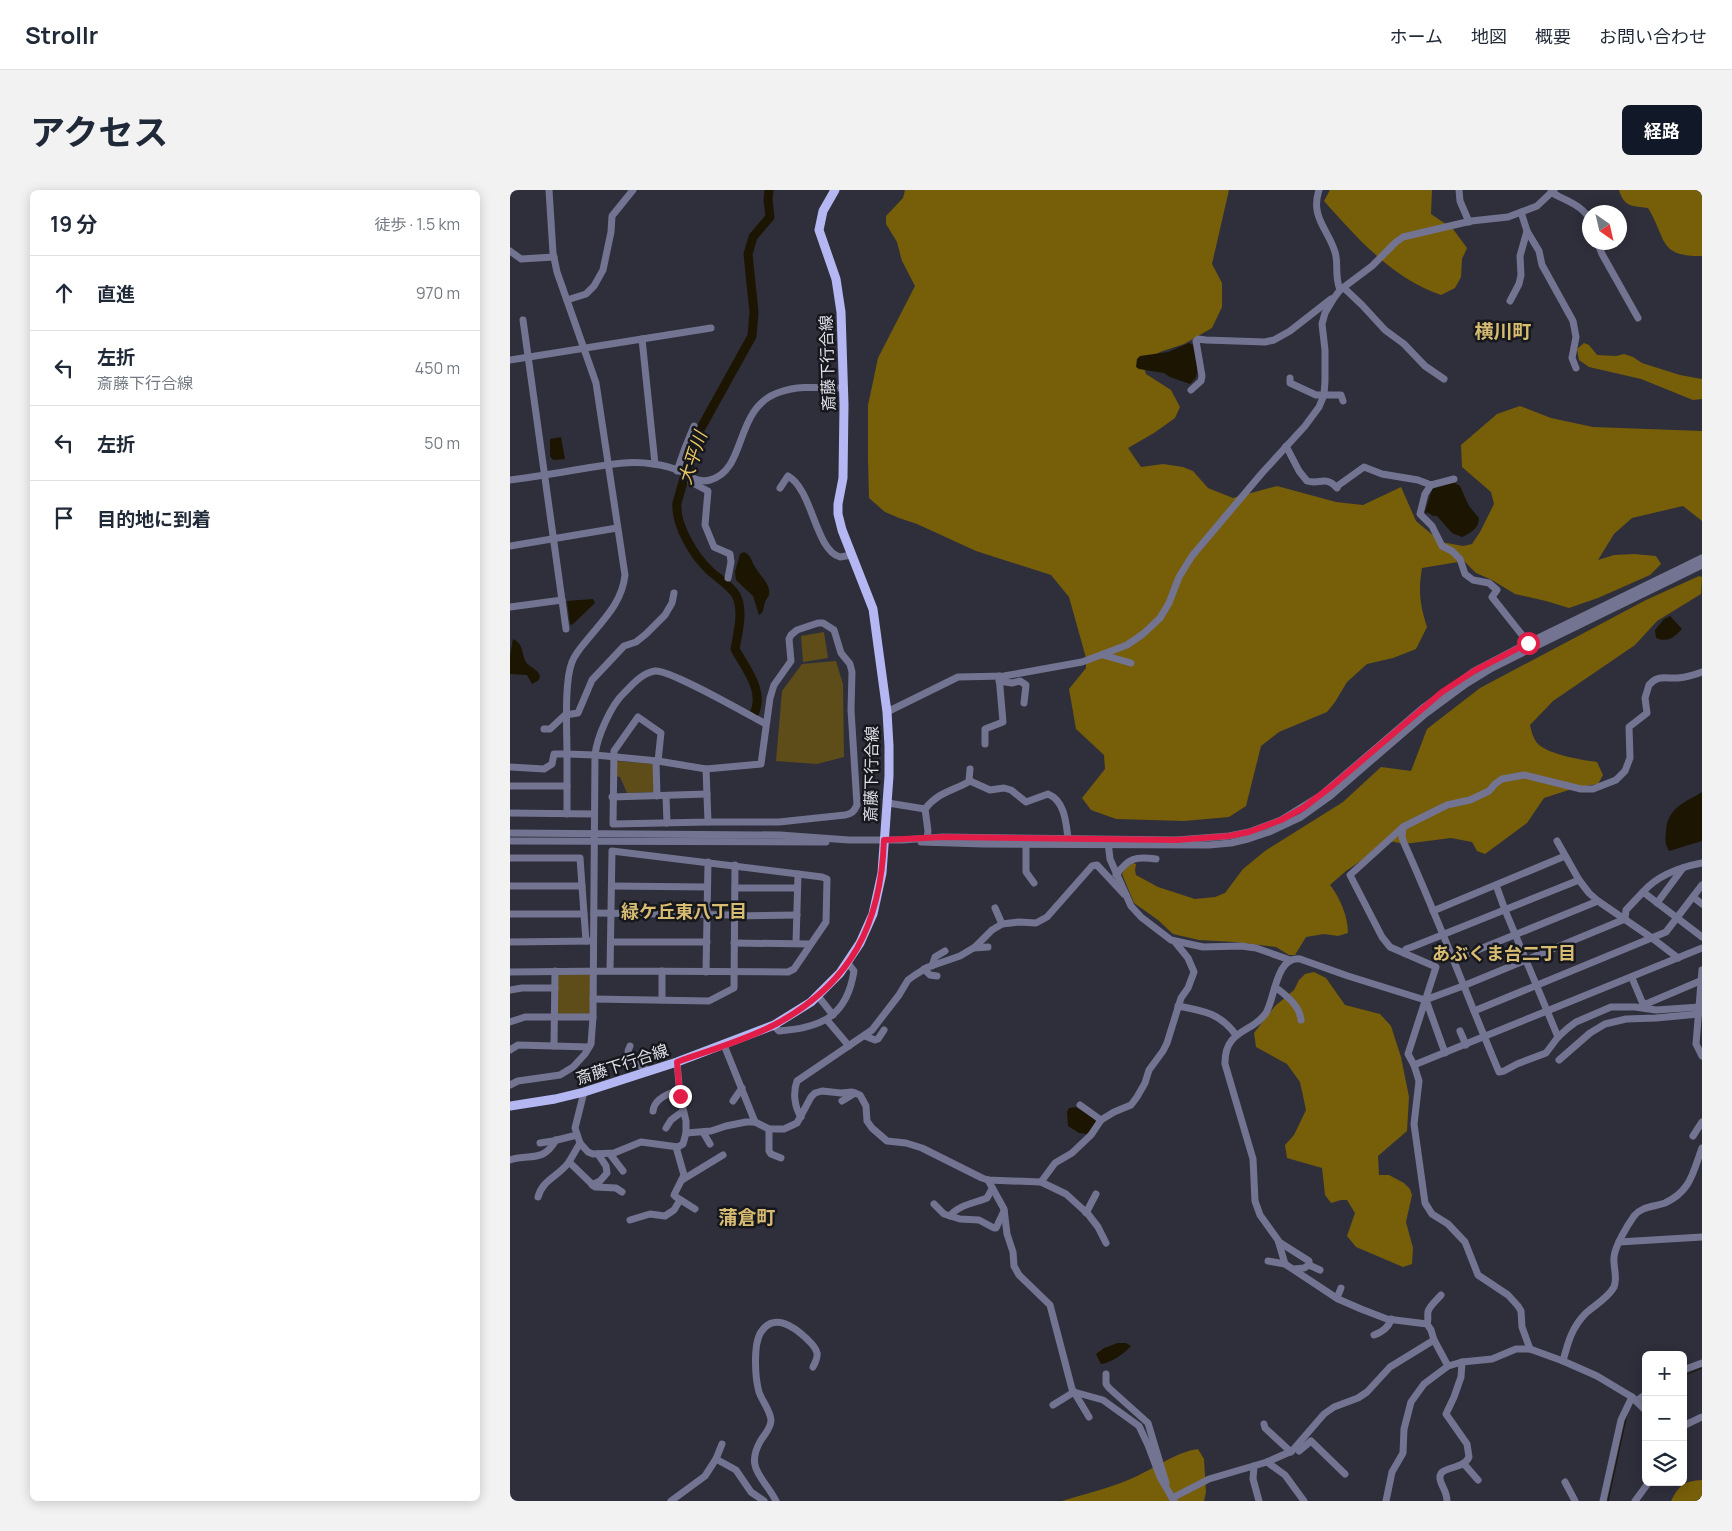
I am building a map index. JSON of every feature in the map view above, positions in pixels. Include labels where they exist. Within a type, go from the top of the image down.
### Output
[{"type":"main road","name":"斎藤下行合線","points":[[510,1106],[584,1092],[677,1062],[773,1025],[793,1014],[818,996],[848,963],[860,944],[873,914],[882,873],[888,802],[889,746],[873,609],[842,530],[838,514],[843,478],[844,388],[839,297],[834,272],[819,230],[823,211],[836,190]]},
{"type":"street","points":[[549,190],[554,257],[557,272],[596,383],[624,570],[624,586],[615,605],[580,649],[572,662],[568,676],[567,814]]},
{"type":"street","points":[[567,300],[586,294],[594,286],[603,270],[611,232],[612,216],[633,190]]},
{"type":"street","points":[[1319,190],[1316,200],[1318,214],[1321,225],[1335,253],[1336,278],[1342,289],[1362,305],[1385,330],[1408,348],[1425,366],[1444,378]]},
{"type":"street","points":[[1459,190],[1460,201],[1469,222]]},
{"type":"street","points":[[999,679],[1082,662],[1103,655],[1135,640],[1160,618],[1169,603],[1179,577],[1192,556],[1313,415],[1323,396],[1325,381],[1326,350],[1322,324],[1325,313],[1334,298],[1342,289],[1372,266],[1396,242],[1404,237],[1469,222],[1498,219],[1521,212],[1536,206],[1552,191],[1563,200],[1582,210]]},
{"type":"street","points":[[1521,212],[1527,231],[1539,252],[1542,265],[1573,321],[1576,337],[1572,358],[1576,368]]},
{"type":"street","points":[[1510,301],[1519,284],[1521,275],[1520,256],[1527,231]]},
{"type":"street","points":[[1600,250],[1638,318]]},
{"type":"street","points":[[510,251],[520,259],[554,257]]},
{"type":"street","points":[[1191,390],[1202,376],[1196,341],[1198,339],[1265,342],[1274,340],[1290,331],[1334,298]]},
{"type":"street","points":[[522,320],[566,629]]},
{"type":"street","points":[[510,360],[711,328]]},
{"type":"street","points":[[642,339],[655,464]]},
{"type":"street","points":[[1290,378],[1290,382],[1298,387],[1323,396],[1341,395],[1343,401]]},
{"type":"street","points":[[510,480],[633,462],[655,464],[684,474],[710,480],[721,475],[731,465],[745,426],[751,416],[759,405],[773,395],[780,391],[799,388],[844,388]]},
{"type":"street","points":[[684,474],[694,426]]},
{"type":"street","points":[[1286,446],[1302,476],[1307,481],[1314,483],[1326,480],[1337,488],[1364,467],[1382,474],[1418,480],[1430,485],[1454,479]]},
{"type":"street","points":[[684,474],[691,482],[708,491],[705,525],[714,547],[730,554],[731,562],[728,578]]},
{"type":"street","points":[[780,488],[788,476],[791,478],[800,488],[812,511],[819,534],[836,557],[852,555]]},
{"type":"street","points":[[1430,485],[1424,494],[1420,514],[1432,526],[1442,546],[1452,551],[1460,559],[1465,574],[1474,580],[1494,586],[1497,590],[1492,597],[1530,645]]},
{"type":"street","points":[[510,546],[617,528]]},
{"type":"street","points":[[1530,645],[1702,558]]},
{"type":"street","points":[[903,840],[945,844],[1026,845],[1211,838],[1249,832],[1281,820],[1320,796],[1442,692],[1474,671],[1702,565]]},
{"type":"street","points":[[544,729],[550,729],[565,715],[578,713],[589,685],[624,646],[636,642],[665,615],[672,603],[674,593]]},
{"type":"street","points":[[510,607],[562,600]]},
{"type":"street","points":[[510,767],[544,770],[552,764],[554,754],[595,755],[613,757],[657,761],[706,769],[761,764],[772,692],[791,661],[789,639],[791,634],[818,623],[823,623],[834,630],[841,653],[850,664],[852,672],[851,710],[857,805],[850,814],[779,822],[613,824],[612,797],[613,757],[614,751],[638,717],[661,732],[657,761],[656,796]]},
{"type":"street","points":[[1103,655],[1131,663]]},
{"type":"street","points":[[590,941],[594,913],[596,746],[617,701],[642,676],[654,671],[666,672],[766,724]]},
{"type":"street","points":[[1530,1349],[1522,1327],[1521,1311],[1518,1306],[1508,1295],[1478,1274],[1465,1242],[1448,1224],[1432,1214],[1425,1203],[1414,1124],[1419,1081],[1408,1054],[1436,968],[1390,947],[1384,940],[1350,875],[1403,827],[1447,805],[1470,800],[1490,791],[1495,784],[1510,776],[1524,775],[1581,789],[1593,789],[1616,780],[1625,771],[1630,758],[1629,727],[1647,713],[1645,698],[1649,685],[1656,678],[1660,677],[1687,677],[1702,672]]},
{"type":"street","points":[[886,712],[958,677],[999,679],[1012,683],[1020,681],[1026,685],[1024,703]]},
{"type":"street","points":[[985,744],[985,729],[1003,722],[999,679]]},
{"type":"street","points":[[706,769],[708,822]]},
{"type":"street","points":[[969,782],[970,769]]},
{"type":"street","points":[[925,809],[937,796],[952,791],[970,781],[990,790],[1004,788],[1011,790],[1026,802],[1044,794],[1051,794],[1061,807],[1065,817],[1068,838]]},
{"type":"street","points":[[510,786],[567,786]]},
{"type":"street","points":[[612,797],[707,794]]},
{"type":"street","points":[[666,796],[667,823]]},
{"type":"street","points":[[888,802],[925,809]]},
{"type":"street","points":[[925,809],[927,838]]},
{"type":"street","points":[[510,813],[594,814]]},
{"type":"street","points":[[1403,827],[1402,837],[1404,843],[1499,1072],[1546,1054],[1558,1037],[1576,1022],[1611,1007],[1646,1006],[1656,1010],[1699,1010]]},
{"type":"street","points":[[510,833],[821,843],[849,840],[903,840],[944,837],[1068,838],[1108,842]]},
{"type":"street","points":[[510,841],[594,837]]},
{"type":"street","points":[[1557,841],[1579,880],[1598,901],[1678,958]]},
{"type":"street","points":[[1041,1182],[1055,1163],[1072,1153],[1091,1135],[1101,1120],[1131,1105],[1137,1097],[1145,1083],[1149,1070],[1163,1052],[1181,998],[1188,988],[1194,972],[1188,958],[1174,942],[1134,911],[1116,875],[1110,859],[1108,842]]},
{"type":"street","points":[[1026,845],[1026,872],[1034,883]]},
{"type":"street","points":[[510,972],[788,972],[794,968],[826,922],[827,880],[822,876],[612,851],[610,971]]},
{"type":"street","points":[[1433,910],[1565,856]]},
{"type":"street","points":[[510,858],[580,858],[584,914],[590,941],[593,971],[592,1039],[579,1062],[566,1072],[554,1076],[518,1081],[510,1085]]},
{"type":"street","points":[[1116,875],[1127,862],[1136,858],[1156,859]]},
{"type":"street","points":[[706,972],[708,862]]},
{"type":"street","points":[[1625,919],[1626,910],[1650,885],[1683,868],[1702,863]]},
{"type":"street","points":[[593,999],[709,1001],[734,988],[735,865]]},
{"type":"street","points":[[801,1116],[798,1112],[794,1092],[797,1081],[872,1030],[908,980],[924,969],[960,956],[973,948],[992,930],[1002,924],[1036,923],[1047,917],[1089,868],[1097,865],[1126,895]]},
{"type":"street","points":[[1657,903],[1683,868]]},
{"type":"street","points":[[796,943],[798,874]]},
{"type":"street","points":[[1404,953],[1406,949],[1579,880]]},
{"type":"street","points":[[1496,885],[1558,1037]]},
{"type":"street","points":[[1474,1011],[1666,932],[1702,885]]},
{"type":"street","points":[[510,886],[582,886]]},
{"type":"street","points":[[612,886],[707,887]]},
{"type":"street","points":[[735,888],[797,888]]},
{"type":"street","points":[[1643,892],[1702,936]]},
{"type":"street","points":[[1693,898],[1702,904]]},
{"type":"street","points":[[1453,960],[1598,901]]},
{"type":"street","points":[[995,908],[1002,924]]},
{"type":"street","points":[[594,913],[734,916],[797,915]]},
{"type":"street","points":[[510,914],[584,914]]},
{"type":"street","points":[[1174,942],[1203,947],[1241,946],[1256,948],[1290,960],[1300,959],[1426,1000],[1625,919]]},
{"type":"street","points":[[510,942],[590,941]]},
{"type":"street","points":[[611,942],[707,942]]},
{"type":"street","points":[[734,943],[810,944]]},
{"type":"street","points":[[973,948],[988,947]]},
{"type":"street","points":[[1414,1066],[1702,948]]},
{"type":"street","points":[[932,966],[936,957],[945,951]]},
{"type":"street","points":[[1286,1264],[1279,1242],[1260,1215],[1255,1200],[1253,1159],[1224,1058],[1228,1047],[1236,1035],[1266,1013],[1274,987],[1286,963],[1290,960]]},
{"type":"street","points":[[773,1025],[779,1031],[813,1026],[833,1015],[844,1003],[848,993],[854,971],[848,963]]},
{"type":"street","points":[[924,969],[930,975],[936,976]]},
{"type":"street","points":[[1702,970],[1696,1044],[1702,1056]]},
{"type":"street","points":[[554,1046],[555,971]]},
{"type":"street","points":[[662,971],[662,1000]]},
{"type":"street","points":[[1632,978],[1646,1006]]},
{"type":"street","points":[[1646,1006],[1700,980]]},
{"type":"street","points":[[1274,987],[1292,1002],[1298,1010],[1300,1020]]},
{"type":"street","points":[[510,990],[555,988]]},
{"type":"street","points":[[818,996],[833,1015]]},
{"type":"street","points":[[1426,1000],[1445,1053]]},
{"type":"street","points":[[1178,1006],[1222,1019],[1236,1035]]},
{"type":"street","points":[[1559,1060],[1590,1033],[1616,1020],[1699,1010]]},
{"type":"street","points":[[510,1022],[525,1017],[593,1017]]},
{"type":"street","points":[[826,1020],[849,1046]]},
{"type":"street","points":[[865,1036],[875,1040],[878,1039],[884,1030]]},
{"type":"street","points":[[1460,1031],[1466,1045]]},
{"type":"street","points":[[510,1050],[518,1045],[589,1047]]},
{"type":"street","points":[[724,1045],[755,1122]]},
{"type":"street","points":[[630,1046],[628,1051],[630,1059],[649,1071]]},
{"type":"street","points":[[584,1092],[575,1128],[580,1143],[588,1152],[610,1154],[640,1142],[676,1147],[683,1144],[686,1133],[686,1121],[677,1062]]},
{"type":"street","points":[[733,1101],[742,1088]]},
{"type":"street","points":[[654,1111],[655,1105],[661,1099],[670,1093],[680,1090]]},
{"type":"street","points":[[686,1133],[703,1132],[746,1122],[755,1122],[769,1129],[790,1127],[801,1116],[811,1097],[819,1091],[855,1093],[860,1095],[866,1106],[866,1121],[887,1141],[906,1143],[922,1148],[988,1180],[1041,1182],[1066,1194],[1098,1227],[1106,1243]]},
{"type":"street","points":[[842,1101],[855,1093]]},
{"type":"street","points":[[1080,1105],[1101,1120]]},
{"type":"street","points":[[666,1128],[671,1120],[683,1110]]},
{"type":"street","points":[[1693,1136],[1702,1122]]},
{"type":"street","points":[[721,1128],[738,1130]]},
{"type":"street","points":[[769,1129],[769,1151],[771,1154],[781,1158]]},
{"type":"street","points":[[703,1132],[710,1144]]},
{"type":"street","points":[[540,1143],[577,1135]]},
{"type":"street","points":[[510,1160],[540,1157],[556,1140]]},
{"type":"street","points":[[538,1198],[542,1185],[563,1170],[580,1143]]},
{"type":"street","points":[[676,1147],[683,1172],[682,1180],[674,1193],[676,1197],[695,1209]]},
{"type":"street","points":[[1563,1360],[1570,1335],[1575,1326],[1585,1314],[1610,1294],[1615,1286],[1615,1249],[1638,1212],[1644,1208],[1666,1202],[1680,1193],[1689,1184],[1702,1148]]},
{"type":"street","points":[[592,1185],[605,1177],[607,1173],[606,1166],[598,1154]]},
{"type":"street","points":[[610,1154],[623,1171]]},
{"type":"street","points":[[682,1180],[723,1155]]},
{"type":"street","points":[[569,1162],[595,1187],[616,1188],[622,1192]]},
{"type":"street","points":[[988,1180],[1004,1211],[1007,1234],[1013,1252],[1014,1266],[1019,1274],[1050,1305],[1074,1392],[1089,1417]]},
{"type":"street","points":[[950,1216],[960,1208],[987,1198],[992,1189]]},
{"type":"street","points":[[1086,1213],[1096,1194]]},
{"type":"street","points":[[630,1220],[650,1214],[665,1216],[674,1210],[680,1200]]},
{"type":"street","points":[[934,1204],[944,1214],[960,1219],[979,1220],[996,1228],[1004,1211]]},
{"type":"street","points":[[1619,1242],[1702,1237]]},
{"type":"street","points":[[1279,1242],[1306,1258],[1309,1261],[1309,1265]]},
{"type":"street","points":[[1268,1261],[1286,1264],[1337,1298],[1361,1309],[1391,1319],[1428,1324]]},
{"type":"street","points":[[1294,1269],[1304,1268],[1309,1265]]},
{"type":"street","points":[[1309,1265],[1320,1270]]},
{"type":"street","points":[[1337,1298],[1341,1288]]},
{"type":"street","points":[[1441,1295],[1429,1309],[1428,1324],[1448,1366]]},
{"type":"street","points":[[1374,1336],[1388,1327],[1391,1319]]},
{"type":"street","points":[[776,1501],[760,1477],[753,1462],[756,1450],[771,1422],[756,1380],[756,1356],[761,1331],[774,1322],[788,1324],[815,1348],[818,1356],[813,1367]]},
{"type":"street","points":[[1053,1405],[1074,1392],[1103,1400],[1139,1426],[1160,1476],[1173,1499],[1209,1479],[1267,1462],[1292,1451],[1324,1414],[1358,1398],[1390,1367],[1434,1340]]},
{"type":"street","points":[[1386,1501],[1392,1472],[1403,1453],[1405,1423],[1411,1402],[1424,1384],[1448,1366],[1462,1362],[1492,1359],[1516,1349],[1530,1349],[1563,1360],[1597,1376],[1634,1399],[1642,1407]]},
{"type":"street","points":[[1448,1501],[1440,1475],[1446,1470],[1464,1464],[1469,1457],[1467,1444],[1446,1414],[1461,1376],[1462,1362]]},
{"type":"street","points":[[1687,1368],[1702,1362]]},
{"type":"street","points":[[1106,1374],[1106,1384],[1109,1388],[1148,1423],[1167,1488]]},
{"type":"street","points":[[1603,1501],[1621,1420],[1634,1399],[1642,1396]]},
{"type":"street","points":[[1687,1424],[1702,1417]]},
{"type":"street","points":[[1264,1424],[1265,1428],[1292,1451],[1297,1452],[1311,1440],[1345,1474]]},
{"type":"street","points":[[671,1501],[705,1476],[716,1459],[722,1444]]},
{"type":"street","points":[[716,1459],[736,1470],[751,1492],[764,1501]]},
{"type":"street","points":[[1267,1462],[1285,1474],[1300,1500]]},
{"type":"street","points":[[1464,1464],[1478,1480]]},
{"type":"street","points":[[1254,1466],[1253,1479],[1258,1501]]},
{"type":"street","points":[[1565,1482],[1575,1501]]},
{"type":"street","points":[[1636,1501],[1647,1486]]},
{"type":"street","points":[[1567,1501],[1570,1493]]},
{"type":"shaded area","points":[[905,190],[1229,190],[1212,264],[1222,283],[1222,307],[1212,328],[1184,344],[1160,352],[1150,358],[1144,368],[1146,374],[1171,390],[1180,407],[1175,418],[1128,448],[1141,467],[1163,464],[1183,467],[1193,471],[1208,488],[1233,498],[1277,486],[1336,502],[1363,505],[1401,487],[1416,521],[1441,542],[1463,546],[1472,544],[1494,504],[1491,492],[1462,467],[1461,445],[1497,414],[1520,406],[1551,418],[1593,427],[1702,431],[1702,521],[1683,506],[1632,518],[1614,534],[1598,560],[1614,555],[1634,554],[1656,556],[1661,564],[1650,575],[1598,598],[1569,608],[1515,594],[1476,573],[1464,561],[1422,568],[1420,598],[1427,627],[1416,649],[1393,658],[1367,664],[1347,682],[1327,712],[1279,732],[1261,746],[1246,806],[1229,817],[1184,821],[1116,819],[1091,810],[1082,798],[1105,769],[1104,755],[1076,729],[1069,689],[1086,668],[1086,658],[1069,597],[1051,575],[976,551],[917,524],[885,512],[869,498],[868,405],[878,358],[915,286],[902,261],[897,242],[886,224],[886,216],[903,198]]},
{"type":"shaded area","points":[[1330,190],[1432,190],[1431,214],[1453,229],[1467,248],[1462,259],[1461,277],[1455,288],[1441,295],[1407,279],[1392,268],[1363,243],[1324,201]]},
{"type":"shaded area","points":[[1619,190],[1702,190],[1702,256],[1678,253],[1671,249],[1662,237],[1648,208],[1629,205],[1623,200]]},
{"type":"shaded area","points":[[1189,343],[1194,345],[1198,366],[1196,376],[1190,384],[1164,373],[1136,367],[1137,359],[1140,356],[1168,352]]},
{"type":"shaded area","points":[[1584,343],[1589,345],[1597,355],[1616,356],[1624,354],[1642,363],[1680,375],[1702,379],[1702,399],[1693,400],[1641,379],[1589,367],[1579,360],[1577,349]]},
{"type":"shaded area","points":[[561,437],[565,459],[553,460],[550,456],[550,439]]},
{"type":"shaded area","points":[[1453,482],[1460,486],[1469,506],[1479,518],[1478,525],[1474,530],[1462,537],[1452,533],[1437,516],[1427,512],[1426,514],[1425,512],[1432,489]]},
{"type":"shaded area","points":[[744,552],[750,557],[765,580],[769,591],[763,611],[759,615],[753,596],[736,580],[735,572],[740,554]]},
{"type":"shaded area","points":[[1699,576],[1702,577],[1701,594],[1657,621],[1635,645],[1553,701],[1530,725],[1535,740],[1546,749],[1563,756],[1597,762],[1603,775],[1598,784],[1578,787],[1544,798],[1527,823],[1485,854],[1477,851],[1472,842],[1451,838],[1404,844],[1390,841],[1346,871],[1330,885],[1343,907],[1348,933],[1338,936],[1324,934],[1306,937],[1295,955],[1289,955],[1276,947],[1199,940],[1173,934],[1158,920],[1134,903],[1122,874],[1133,863],[1136,864],[1136,875],[1158,887],[1195,899],[1215,897],[1225,893],[1243,869],[1265,851],[1343,802],[1381,767],[1411,771],[1427,729],[1480,688],[1646,600]]},
{"type":"shaded area","points":[[593,599],[595,603],[572,625],[570,624],[567,601]]},
{"type":"shaded area","points":[[1670,616],[1682,629],[1673,637],[1664,640],[1656,638],[1655,630],[1664,619]]},
{"type":"shaded area","points":[[824,632],[828,658],[803,662],[801,636]]},
{"type":"shaded area","points":[[513,639],[521,646],[526,662],[540,676],[539,680],[532,684],[527,675],[510,674],[510,656]]},
{"type":"shaded area","points":[[836,661],[843,684],[844,757],[817,764],[776,761],[782,691],[802,664]]},
{"type":"shaded area","points":[[615,761],[654,764],[655,792],[627,793],[620,777],[614,776]]},
{"type":"shaded area","points":[[1702,792],[1702,841],[1669,851],[1665,837],[1670,817],[1683,803]]},
{"type":"shaded area","points":[[1314,972],[1326,978],[1345,1005],[1380,1014],[1391,1026],[1401,1057],[1409,1097],[1407,1131],[1378,1156],[1379,1175],[1389,1175],[1404,1183],[1410,1189],[1412,1195],[1406,1222],[1413,1248],[1412,1264],[1403,1267],[1356,1247],[1347,1236],[1355,1213],[1347,1200],[1331,1203],[1325,1195],[1322,1168],[1287,1158],[1285,1145],[1294,1135],[1306,1110],[1300,1082],[1287,1064],[1256,1047],[1254,1033],[1275,1006],[1294,990],[1299,980],[1305,974]]},
{"type":"shaded area","points":[[558,974],[590,974],[590,1015],[557,1015]]},
{"type":"shaded area","points":[[1076,1107],[1094,1118],[1097,1123],[1087,1134],[1079,1133],[1068,1126],[1067,1112],[1069,1108]]},
{"type":"shaded area","points":[[1118,1343],[1126,1343],[1131,1346],[1118,1357],[1101,1364],[1096,1354],[1104,1348]]},
{"type":"shaded area","points":[[1198,1449],[1204,1459],[1206,1492],[1204,1501],[1062,1501],[1120,1483],[1181,1454]]},
{"type":"shaded area","points":[[1702,1480],[1702,1501],[1671,1501],[1682,1486],[1687,1486],[1687,1483]]},
{"type":"waterway","name":"大平川","points":[[753,716],[756,707],[756,690],[749,673],[735,649],[740,622],[740,608],[736,595],[731,588],[704,565],[692,549],[679,521],[677,503],[696,437],[752,336],[754,312],[748,254],[753,237],[770,217],[769,190]]},
{"type":"waterway","points":[[1687,1374],[1702,1368]]},
{"type":"waterway","points":[[1608,1501],[1627,1414]]},
{"type":"district","name":"横川町","points":[[1503,331]]},
{"type":"district","name":"緑ケ丘東八丁目","points":[[684,912]]},
{"type":"district","name":"あぶくま台二丁目","points":[[1504,954]]},
{"type":"district","name":"蒲倉町","points":[[747,1217]]},
{"type":"route","points":[[680,1096],[677,1062],[774,1025],[793,1014],[824,991],[848,963],[860,944],[873,914],[882,873],[884,840],[944,837],[1176,840],[1202,839],[1249,832],[1281,820],[1303,808],[1332,786],[1442,692],[1474,671],[1528,643]]}]
